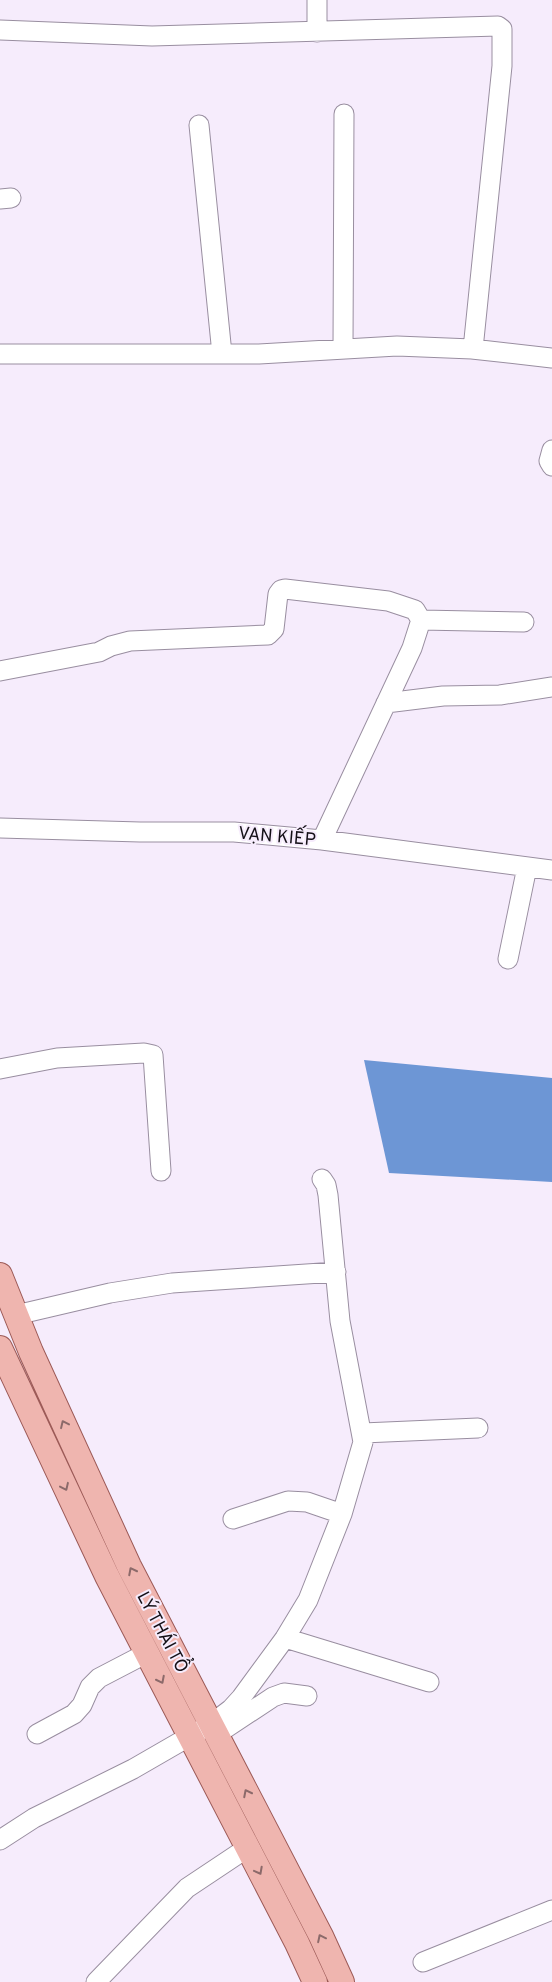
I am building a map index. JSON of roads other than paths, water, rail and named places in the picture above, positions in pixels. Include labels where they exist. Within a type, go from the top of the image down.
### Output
[{"type":"main road","name":"LÝ THÁI TỔ","points":[[0,1275],[16,1315],[129,1566],[342,1982]]},
{"type":"main road","name":"LÝ THÁI TỔ","points":[[2,1358],[107,1576],[297,1943],[315,1982]]},
{"type":"street","points":[[317,0],[317,32]]},
{"type":"street","points":[[0,30],[152,36],[490,25],[502,29],[502,66],[473,349]]},
{"type":"street","points":[[343,348],[344,114]]},
{"type":"street","points":[[199,126],[222,354]]},
{"type":"street","points":[[0,354],[289,353],[397,346],[473,349],[552,358]]},
{"type":"street","points":[[552,450],[549,461],[552,466]]},
{"type":"street","points":[[0,671],[99,652],[111,646],[130,641],[268,635],[274,629],[278,594],[281,590],[285,589],[388,601],[415,610],[421,620],[412,648],[322,840]]},
{"type":"street","points":[[421,620],[524,622]]},
{"type":"street","points":[[386,703],[444,696],[500,695],[552,687]]},
{"type":"street","name":"VẠN KIẾP","points":[[0,828],[140,832],[234,832],[322,840],[552,870]]},
{"type":"street","points":[[508,959],[527,867]]},
{"type":"street","points":[[0,1069],[56,1058],[144,1053],[153,1055],[161,1171]]},
{"type":"street","points":[[214,1729],[241,1698],[285,1638],[308,1600],[323,1567],[358,1463],[363,1433],[340,1322],[328,1195],[326,1185],[322,1179]]},
{"type":"street","points":[[16,1315],[110,1293],[172,1283],[336,1272]]},
{"type":"street","points":[[363,1433],[478,1428]]},
{"type":"street","points":[[232,1519],[288,1500],[307,1502],[342,1514]]},
{"type":"street","points":[[285,1638],[429,1682]]},
{"type":"street","points":[[38,1734],[74,1714],[82,1705],[90,1687],[99,1678],[147,1653]]},
{"type":"street","points":[[0,1840],[34,1818],[133,1769],[189,1735],[214,1729],[284,1693],[307,1696]]},
{"type":"street","points":[[96,1982],[187,1888],[247,1848]]},
{"type":"street","points":[[423,1962],[552,1910]]},
{"type":"water","points":[[364,1060],[552,1078],[552,1182],[389,1173]]}]
